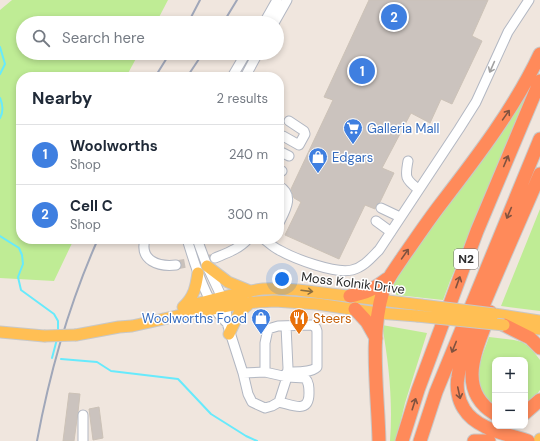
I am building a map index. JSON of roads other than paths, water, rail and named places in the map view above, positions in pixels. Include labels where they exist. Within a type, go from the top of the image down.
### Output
[{"type":"highway","points":[[350,296],[374,289],[388,278],[424,226],[471,165],[510,109],[540,54]]},
{"type":"highway","name":"N2","points":[[402,441],[418,390],[477,231],[540,81]]},
{"type":"highway","name":"N2","points":[[420,441],[436,392],[540,138]]},
{"type":"highway","points":[[492,412],[487,409],[479,399],[475,390],[471,375],[473,360],[540,176]]},
{"type":"highway","points":[[528,441],[492,429],[471,418],[464,409],[459,396],[458,377],[461,364],[478,317],[540,176]]},
{"type":"highway","points":[[379,441],[376,338],[379,307],[388,278]]},
{"type":"highway","points":[[355,309],[368,322],[376,338]]},
{"type":"highway","points":[[513,325],[540,348]]},
{"type":"highway","points":[[528,410],[540,400]]},
{"type":"highway","points":[[474,441],[489,441]]},
{"type":"main road","points":[[211,262],[228,282],[251,297],[228,329]]},
{"type":"main road","points":[[183,308],[195,292],[198,273]]},
{"type":"main road","name":"Moss Kolnik Drive","points":[[119,327],[183,308],[251,297],[263,290],[298,290],[350,296],[379,307],[417,316],[513,325],[539,323]]},
{"type":"main road","name":"Moss Kolnik Drive","points":[[251,297],[275,301],[355,309],[421,305],[513,325]]},
{"type":"main road","name":"Moss Kolnik Drive","points":[[0,332],[44,336],[76,335],[132,326],[177,316],[213,304]]},
{"type":"street","points":[[268,16],[277,0]]},
{"type":"street","points":[[278,16],[287,0]]},
{"type":"street","points":[[272,244],[277,249],[289,255],[332,270],[345,271],[358,268],[369,260],[379,250],[476,102],[508,32],[529,0]]},
{"type":"street","points":[[235,72],[242,60]]},
{"type":"street","points":[[248,72],[254,60]]},
{"type":"street","points":[[284,137],[299,145],[305,134],[304,131],[289,121]]},
{"type":"street","points":[[284,154],[289,156]]},
{"type":"street","points":[[408,161],[406,173],[407,180],[418,189]]},
{"type":"street","points":[[284,190],[288,200],[284,210]]},
{"type":"street","points":[[381,208],[400,217]]},
{"type":"street","points":[[376,221],[391,232]]},
{"type":"street","points":[[144,244],[146,254],[153,263],[165,267],[176,265]]},
{"type":"street","points":[[189,244],[198,273],[213,304],[228,329]]},
{"type":"street","points":[[200,244],[211,262],[224,302],[228,329],[243,373],[248,394],[252,402],[265,408],[279,402],[300,407],[308,403],[308,381],[305,378],[265,372],[243,373]]},
{"type":"street","points":[[211,262],[235,250],[243,244]]},
{"type":"street","points":[[265,372],[265,342],[268,329],[278,326],[307,325],[314,327],[317,331],[318,352],[318,363],[315,369],[287,375]]},
{"type":"street","points":[[279,402],[287,375],[286,326]]},
{"type":"street","points":[[83,415],[83,441]]},
{"type":"waterway","points":[[0,47],[5,64],[0,74]]},
{"type":"waterway","points":[[0,98],[3,108],[0,118]]},
{"type":"waterway","points":[[0,236],[19,248],[22,255],[23,264],[18,277],[21,290],[54,314],[58,321],[58,332]]},
{"type":"waterway","points":[[52,358],[57,339]]},
{"type":"waterway","points":[[61,359],[97,362],[111,371],[178,379],[211,414],[246,436],[257,441]]},
{"type":"tunnel","points":[[176,265],[215,258]]},
{"type":"railway","points":[[192,16],[200,0]]},
{"type":"railway","points":[[227,16],[237,0]]},
{"type":"railway","points":[[158,72],[166,60]]},
{"type":"railway","points":[[190,72],[198,60]]},
{"type":"railway","points":[[37,441],[54,363],[69,313],[96,244]]},
{"type":"place","name":"Cell C","points":[[394,17]]},
{"type":"place","name":"Woolworths","points":[[362,71]]},
{"type":"place","name":"Galleria Mall","points":[[353,145]]},
{"type":"place","name":"Edgars","points":[[318,174]]},
{"type":"place","name":"Woolworths Food","points":[[261,335]]},
{"type":"place","name":"Steers","points":[[299,335]]}]
